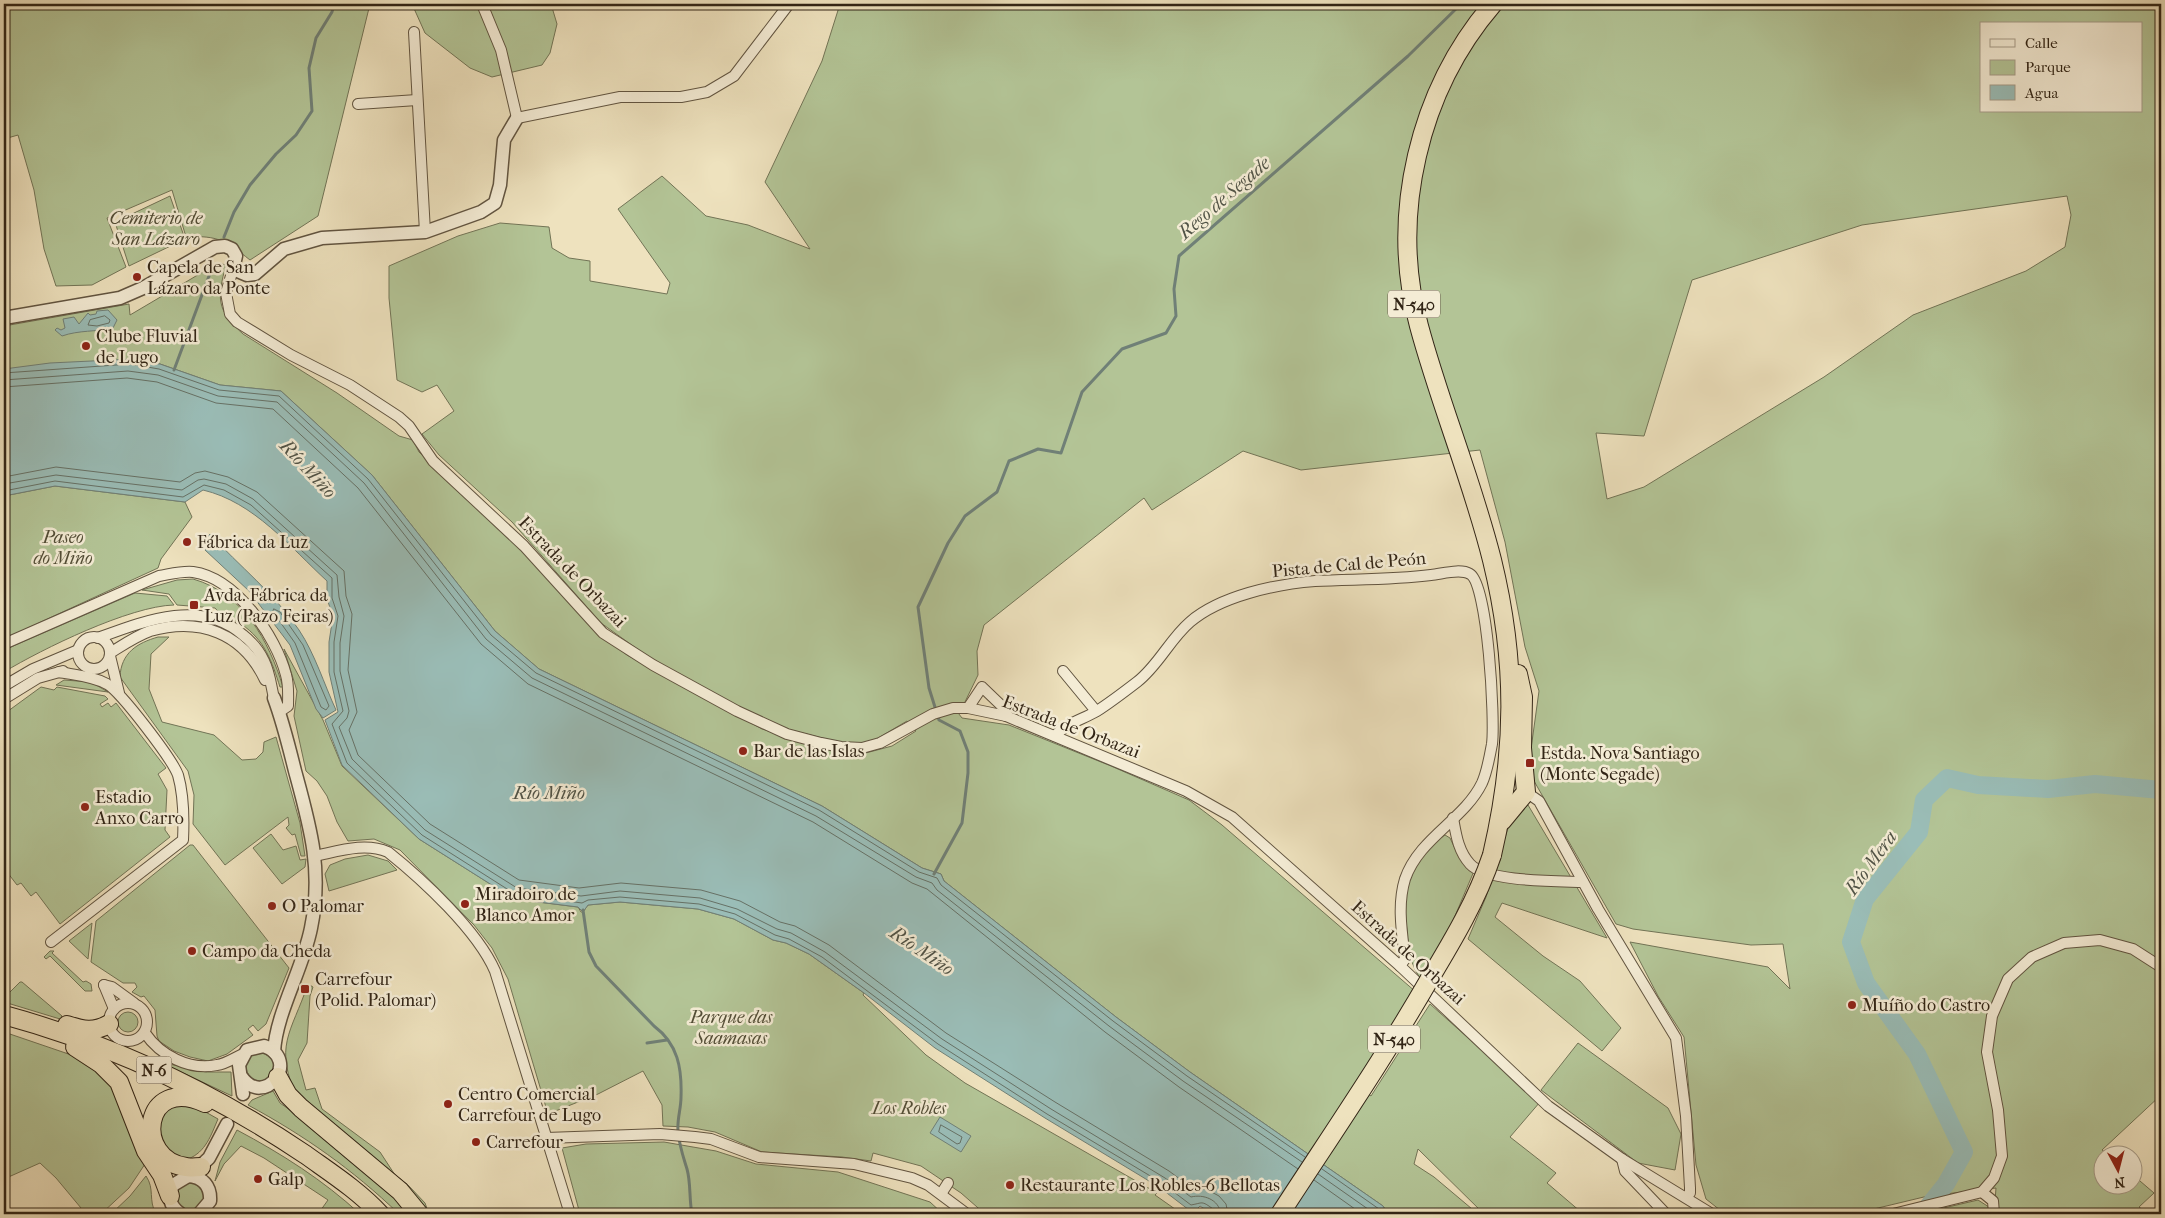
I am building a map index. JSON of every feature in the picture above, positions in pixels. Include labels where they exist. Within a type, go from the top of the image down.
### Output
[{"type":"highway","name":"N-540","points":[[1280,1214],[1408,1018],[1464,919],[1484,878],[1499,825],[1511,742],[1510,658],[1492,558],[1418,324],[1409,274],[1408,237],[1410,183],[1435,97],[1454,59],[1493,4]]},
{"type":"highway","points":[[1499,825],[1526,792],[1522,748],[1523,697],[1519,676],[1510,658]]},
{"type":"highway","points":[[4,1008],[87,1031],[96,1031],[111,1016]]},
{"type":"highway","name":"N-6","points":[[4,1015],[61,1033],[168,1076],[244,1116],[326,1170],[380,1214]]},
{"type":"highway","points":[[61,1033],[67,1042],[101,1064],[119,1082],[146,1151],[162,1175],[170,1196]]},
{"type":"highway","points":[[278,1077],[288,1096],[400,1191],[419,1214]]},
{"type":"highway","points":[[199,1167],[186,1167],[175,1164],[163,1155],[154,1143],[150,1127],[152,1118],[160,1105],[172,1097],[191,1098],[221,1112],[244,1116]]},
{"type":"street","points":[[4,318],[120,298],[143,288],[215,247],[221,246],[232,249],[236,256],[232,269],[248,275],[255,274],[284,249],[322,238],[425,232],[481,212],[495,203],[500,186],[504,140],[517,118],[501,50],[482,4]]},
{"type":"street","points":[[517,118],[620,97],[681,97],[707,92],[734,76],[789,4]]},
{"type":"street","points":[[414,32],[425,232]]},
{"type":"street","points":[[358,104],[417,100]]},
{"type":"street","name":"Estrada de Orbazai","points":[[232,269],[226,292],[230,314],[237,322],[291,354],[350,385],[399,417],[409,426],[433,461],[517,539],[603,633],[690,686],[737,711],[787,734],[841,747],[862,748],[880,743],[933,714],[953,708],[968,708],[1006,716],[1186,791],[1232,817],[1400,966],[1548,1106],[1622,1159],[1712,1214]]},
{"type":"street","points":[[4,644],[159,576],[179,572],[204,575],[214,578],[235,594],[252,612],[273,643],[288,684],[288,706],[279,712]]},
{"type":"street","name":"Pista de Cal de Peón","points":[[1055,736],[1075,721],[1096,711],[1140,680],[1189,622],[1209,609],[1255,591],[1286,583],[1406,578],[1457,572],[1470,574],[1478,582],[1485,614]]},
{"type":"street","points":[[1400,966],[1405,959],[1400,904],[1405,879],[1417,855],[1471,800],[1483,781],[1492,743],[1492,689],[1485,614],[1503,613]]},
{"type":"street","points":[[4,686],[33,669],[78,650],[88,639],[98,638],[134,624],[173,616],[200,616],[220,620],[236,629],[254,644],[266,666],[274,698]]},
{"type":"street","points":[[4,699],[38,678],[83,666],[92,669],[101,668],[110,655],[149,632],[176,627],[211,630],[224,634],[244,647],[260,668],[279,712],[313,836],[315,856],[316,886],[311,928],[302,964],[279,1024],[274,1052]]},
{"type":"street","points":[[98,638],[107,644],[118,693]]},
{"type":"street","points":[[78,650],[83,666]]},
{"type":"street","points":[[1063,671],[1096,711]]},
{"type":"street","points":[[52,942],[183,840],[183,809],[177,774],[118,693],[92,677],[59,672]]},
{"type":"street","points":[[968,708],[982,687],[1007,711],[1006,716]]},
{"type":"street","points":[[1492,743],[1511,742]]},
{"type":"street","points":[[1526,792],[1539,801],[1583,882],[1676,1038],[1687,1125],[1690,1193],[1686,1197]]},
{"type":"street","points":[[1453,818],[1459,848],[1471,866],[1502,877],[1583,882]]},
{"type":"street","points":[[315,856],[360,847],[379,848],[388,852],[406,866],[472,935],[487,954],[495,970],[570,1214]]},
{"type":"street","points":[[1893,1214],[1941,1204],[1982,1192],[1994,1178],[2002,1156],[1998,1110],[1987,1052],[1992,1016],[2008,979],[2032,957],[2064,943],[2100,940],[2134,949],[2161,968]]},
{"type":"street","points":[[104,985],[112,987],[137,1005],[146,1014],[147,1027],[145,1033],[135,1040],[123,1041],[113,1035],[104,985]]},
{"type":"street","points":[[111,1016],[125,1003],[137,1005]]},
{"type":"street","points":[[145,1033],[152,1044],[162,1052],[194,1065],[218,1065],[258,1046],[269,1038],[279,1024]]},
{"type":"street","points":[[243,1054],[239,1065],[242,1096],[256,1087],[268,1085],[278,1077],[280,1064],[274,1052],[264,1046],[258,1046]]},
{"type":"street","points":[[241,1076],[245,1081],[256,1087]]},
{"type":"street","points":[[206,1184],[195,1177],[199,1167],[227,1124]]},
{"type":"street","points":[[546,1138],[660,1134],[712,1139],[760,1158],[799,1159],[871,1168],[912,1178],[941,1194],[967,1214]]},
{"type":"street","points":[[1622,1159],[1625,1171],[1666,1214]]},
{"type":"street","points":[[181,1214],[174,1209],[170,1190],[177,1181],[199,1167]]},
{"type":"street","points":[[199,1167],[216,1214]]},
{"type":"street","points":[[941,1194],[948,1184]]},
{"type":"street","points":[[1982,1192],[1993,1201],[1994,1214]]},
{"type":"street","points":[[200,1214],[210,1201]]},
{"type":"green space","points":[[4,4],[370,4],[318,216],[250,260],[228,244],[214,238],[186,237],[172,190],[107,218],[126,267],[92,285],[56,286],[44,249],[34,190],[18,135],[4,139]]},
{"type":"green space","points":[[412,4],[551,4],[557,24],[550,53],[542,65],[492,77],[470,68],[425,33]]},
{"type":"green space","points":[[840,4],[2161,4],[2161,1095],[2106,1146],[2092,1146],[2092,1196],[2142,1196],[2142,1183],[2154,1193],[2139,1207],[2148,1214],[1994,1214],[1996,1188],[1928,1196],[1853,1214],[1725,1214],[1706,1199],[1696,1165],[1684,1037],[1658,996],[1630,942],[1768,967],[1790,989],[1783,944],[1751,945],[1633,929],[1616,924],[1534,781],[1531,749],[1539,691],[1525,647],[1505,542],[1480,450],[1301,470],[1243,451],[1152,510],[1144,498],[984,625],[977,651],[978,675],[964,704],[952,705],[962,718],[1009,725],[1189,800],[1222,825],[1416,992],[1357,1086],[1371,1096],[1430,1004],[1540,1102],[1510,1137],[1556,1173],[1547,1183],[1581,1212],[1579,1214],[1484,1214],[1418,1149],[1414,1164],[1434,1177],[1478,1214],[1388,1214],[1383,1206],[1190,1072],[1116,1017],[944,881],[941,874],[922,868],[822,806],[539,669],[495,631],[372,475],[281,391],[220,385],[160,364],[136,362],[4,369],[4,326],[129,304],[130,315],[218,263],[226,265],[221,286],[221,303],[228,318],[243,334],[337,393],[399,436],[413,440],[419,452],[513,539],[605,638],[627,655],[762,729],[841,753],[862,754],[892,746],[916,731],[907,721],[873,741],[853,745],[787,729],[725,700],[647,656],[601,623],[512,522],[439,455],[422,434],[454,411],[437,385],[422,392],[397,380],[389,298],[389,266],[458,236],[500,223],[549,227],[552,248],[569,258],[590,261],[590,281],[667,294],[670,283],[618,209],[662,176],[706,216],[748,225],[810,249],[765,182],[822,61]],"holes":[[[2067,196],[2071,215],[2065,247],[2026,271],[1913,315],[1824,377],[1644,487],[1607,499],[1596,433],[1644,436],[1692,280],[1862,225]]]},
{"type":"green space","name":"Cemiterio de San Lázaro","points":[[170,196],[185,239],[129,266],[115,222]]},
{"type":"green space","name":"Paseo do Miño","points":[[55,486],[185,502],[192,517],[161,559],[158,568],[4,639],[4,496]]},
{"type":"green space","points":[[193,579],[211,586],[226,595],[252,621],[270,653],[283,687],[280,687],[262,644],[241,624],[215,608],[177,605],[169,594],[142,590],[177,580]]},
{"type":"green space","points":[[135,593],[167,596],[174,605],[156,607],[134,613],[87,630],[40,652],[4,672],[4,650]]},
{"type":"green space","points":[[158,637],[169,637],[151,654],[149,689],[162,722],[214,735],[242,760],[256,759],[263,752],[264,742],[276,737],[300,823],[305,856],[301,856],[295,834],[292,835],[286,828],[289,825],[288,817],[225,865],[193,824],[194,795],[188,771],[120,677],[123,661],[127,655],[143,642]]},
{"type":"green space","name":"Parque das Saamasas","points":[[284,649],[323,720],[342,766],[419,839],[514,899],[578,907],[581,912],[588,905],[620,902],[698,909],[734,919],[773,940],[786,943],[809,954],[864,993],[863,995],[926,1055],[965,1083],[1157,1193],[1155,1195],[1182,1214],[985,1214],[961,1193],[921,1166],[873,1153],[871,1161],[842,1157],[762,1152],[715,1132],[688,1127],[663,1126],[662,1105],[643,1071],[598,1094],[548,1114],[508,979],[492,948],[474,925],[400,850],[374,839],[348,841],[337,822],[327,796],[317,781],[306,771],[294,716],[297,691]]},
{"type":"green space","points":[[64,680],[91,682],[108,692],[56,685]]},
{"type":"green space","name":"Estadio Anxo Carro","points":[[41,687],[54,690],[57,687],[105,696],[108,699],[100,704],[102,707],[108,703],[111,707],[116,703],[166,768],[158,774],[167,790],[165,830],[170,837],[60,924],[36,892],[31,896],[21,883],[17,885],[4,868],[4,714]]},
{"type":"green space","points":[[1528,805],[1607,938],[1502,903],[1495,917],[1543,956],[1580,981],[1621,1028],[1602,1051],[1468,939],[1486,897],[1511,819]]},
{"type":"green space","points":[[271,834],[283,850],[296,846],[300,860],[306,859],[305,867],[282,884],[253,848]]},
{"type":"green space","points":[[1445,835],[1450,838],[1459,857],[1474,871],[1444,942],[1422,981],[1412,963],[1409,950],[1404,911],[1405,899],[1413,872],[1418,863],[1430,848]]},
{"type":"green space","name":"Campo da Cheda","points":[[190,845],[193,845],[289,968],[266,1024],[258,1031],[253,1025],[248,1029],[253,1035],[227,1054],[208,1061],[174,1051],[159,1041],[155,1010],[144,996],[141,997],[132,992],[137,987],[135,983],[123,983],[91,962],[96,921]]},
{"type":"green space","points":[[368,855],[388,861],[397,870],[329,891],[325,874],[330,865],[345,859]]},
{"type":"green space","points":[[92,923],[88,959],[69,941]]},
{"type":"green space","points":[[50,951],[54,951],[52,953],[83,982],[86,981],[91,984],[92,991],[85,991],[50,956],[46,959],[44,957]]},
{"type":"green space","points":[[20,982],[62,1016],[60,1019],[4,1002],[4,998]]},
{"type":"green space","points":[[308,984],[313,987],[310,996],[307,1043],[298,1060],[306,1090],[315,1088],[322,1109],[380,1152],[395,1175],[408,1185],[425,1203],[429,1214],[424,1214],[298,1100],[287,1066],[287,1040]]},
{"type":"green space","points":[[124,1012],[132,1012],[138,1018],[138,1026],[132,1032],[124,1032],[118,1026],[118,1018]]},
{"type":"green space","points":[[4,1032],[89,1061],[119,1092],[145,1164],[129,1188],[101,1214],[86,1214],[56,1178],[40,1163],[4,1179]]},
{"type":"green space","points":[[1578,1043],[1668,1108],[1681,1134],[1675,1170],[1638,1163],[1541,1090]]},
{"type":"green space","points":[[260,1053],[270,1057],[274,1067],[270,1077],[260,1081],[250,1077],[246,1067],[250,1057]]},
{"type":"green space","points":[[160,1062],[206,1072],[231,1072],[232,1096]]},
{"type":"green space","points":[[273,1091],[280,1103],[348,1151],[412,1214],[399,1214],[364,1182],[327,1154],[248,1105],[252,1100]]},
{"type":"green space","points":[[173,1103],[202,1110],[218,1119],[204,1147],[188,1159],[173,1154],[168,1150],[159,1135],[157,1120]]},
{"type":"green space","points":[[237,1130],[302,1168],[360,1214],[318,1214],[328,1200],[264,1158],[241,1146],[224,1164],[215,1181],[220,1162]]},
{"type":"green space","points":[[664,1142],[716,1151],[756,1164],[838,1172],[930,1202],[943,1214],[580,1214],[562,1148],[586,1144]]},
{"type":"green space","points":[[146,1176],[149,1181],[152,1204],[156,1214],[111,1214],[130,1196]]},
{"type":"green space","points":[[189,1182],[195,1183],[203,1191],[203,1203],[195,1211],[189,1212],[183,1211],[175,1203],[174,1197],[175,1191],[183,1183]]},
{"type":"green space","points":[[1978,1200],[1989,1207],[1991,1214],[1918,1214]]},
{"type":"water","points":[[108,310],[117,320],[113,328],[62,336],[55,330],[57,328],[61,330],[65,328],[63,319],[74,317],[79,324],[88,313],[90,315],[96,314],[97,311]]},
{"type":"water","name":"Río Miño","points":[[133,359],[136,362],[160,364],[220,385],[281,391],[372,475],[495,631],[539,669],[822,806],[922,868],[941,874],[944,881],[1116,1017],[1190,1072],[1383,1206],[1388,1214],[1212,1214],[1200,1206],[1193,1213],[1159,1187],[935,1048],[864,993],[809,954],[786,943],[773,940],[734,919],[698,909],[620,902],[588,905],[583,912],[578,907],[514,899],[419,839],[342,765],[325,720],[338,712],[329,672],[329,642],[333,616],[327,599],[327,581],[270,527],[239,504],[203,490],[185,502],[55,486],[4,496],[4,369],[50,363]]},
{"type":"water","points":[[210,534],[268,592],[299,630],[315,659],[336,710],[323,718],[316,709],[290,645],[249,591],[205,550],[206,548],[202,544]]},
{"type":"water","points":[[940,1117],[971,1136],[961,1152],[930,1133]]},
{"type":"waterway","points":[[224,237],[234,212],[250,185],[276,154],[296,135],[312,111],[309,68],[316,38],[332,12],[334,4]]},
{"type":"waterway","name":"Rego de Segade","points":[[934,874],[962,823],[968,773],[968,752],[960,731],[939,720],[929,688],[918,607],[948,543],[965,516],[997,492],[1009,461],[1038,449],[1061,453],[1082,392],[1122,349],[1166,333],[1176,316],[1174,289],[1179,256],[1408,56],[1461,4]]},
{"type":"waterway","points":[[174,370],[212,268]]},
{"type":"waterway","name":"Río Mera","points":[[1922,1214],[1946,1184],[1964,1152],[1917,1054],[1866,983],[1851,942],[1865,899],[1919,832],[1924,800],[1947,778],[1978,785],[2048,789],[2095,784],[2161,790]]},
{"type":"waterway","points":[[583,910],[589,952],[596,966],[662,1033],[677,1057],[681,1076],[678,1131],[690,1185],[692,1214]]},
{"type":"waterway","points":[[647,1043],[667,1040]]},
{"type":"place","name":"Capela de San Lázaro da Ponte","points":[[137,277]]},
{"type":"place","name":"Clube Fluvial de Lugo","points":[[86,346]]},
{"type":"place","name":"Fábrica da Luz","points":[[187,542]]},
{"type":"place","name":"Avda. Fábrica da Luz (Pazo Feiras)","points":[[194,605]]},
{"type":"place","name":"Bar de las Islas","points":[[743,751]]},
{"type":"place","name":"Estda. Nova Santiago (Monte Segade)","points":[[1530,763]]},
{"type":"place","name":"Estadio Anxo Carro","points":[[85,807]]},
{"type":"place","name":"Miradoiro de Blanco Amor","points":[[465,904]]},
{"type":"place","name":"O Palomar","points":[[272,906]]},
{"type":"place","name":"Campo da Cheda","points":[[192,951]]},
{"type":"place","name":"Carrefour (Polid. Palomar)","points":[[305,989]]},
{"type":"place","name":"Muíño do Castro","points":[[1852,1005]]},
{"type":"place","name":"Centro Comercial Carrefour de Lugo","points":[[448,1104]]},
{"type":"place","name":"Carrefour","points":[[476,1142]]},
{"type":"place","name":"Galp","points":[[258,1179]]},
{"type":"place","name":"Restaurante Los Robles-6 Bellotas","points":[[1010,1185]]},
{"type":"park label","name":"Los Robles","points":[[909,1108]]}]
